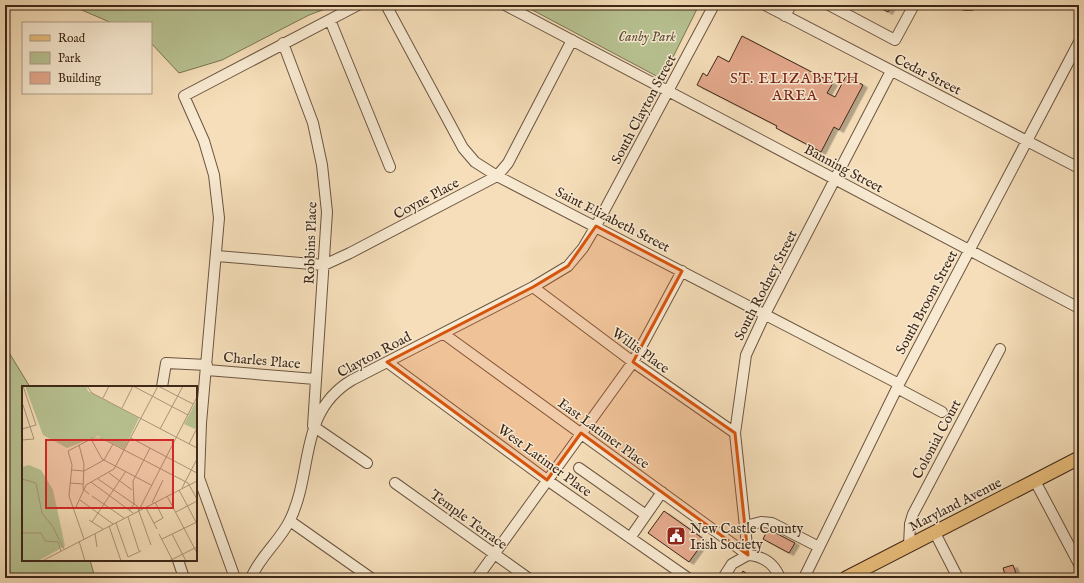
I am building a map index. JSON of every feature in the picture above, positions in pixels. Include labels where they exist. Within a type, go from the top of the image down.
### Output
[{"type":"main road","name":"Maryland Avenue","points":[[848,578],[1079,458]]},
{"type":"street","points":[[235,578],[198,480],[219,218],[214,175],[204,141],[184,96],[358,5]]},
{"type":"street","name":"Saint Elizabeth Street","points":[[386,5],[463,148],[475,162],[497,176],[764,314],[898,386],[942,412]]},
{"type":"street","name":"Banning Street","points":[[505,5],[669,90],[835,180],[1079,308]]},
{"type":"street","name":"South Clayton Street","points":[[596,226],[714,5]]},
{"type":"street","name":"Cedar Street","points":[[765,5],[891,72],[1027,140],[1079,168]]},
{"type":"street","points":[[785,16],[791,5]]},
{"type":"street","points":[[829,5],[895,40],[914,5]]},
{"type":"street","points":[[965,5],[971,5]]},
{"type":"street","points":[[330,20],[390,167]]},
{"type":"street","name":"Coyne Place","points":[[217,256],[324,265],[350,253],[497,176],[508,163],[572,40]]},
{"type":"street","name":"South Broom Street","points":[[804,578],[898,386],[1079,42]]},
{"type":"street","name":"Robbins Place","points":[[283,43],[313,122],[322,165],[327,212],[313,426]]},
{"type":"street","name":"South Rodney Street","points":[[748,555],[735,433],[738,399],[746,355],[764,314],[891,72]]},
{"type":"street","name":"Clayton Road","points":[[251,578],[263,558],[290,521],[303,479],[313,426],[327,400],[338,389],[387,362],[533,287],[568,266],[575,259],[596,226]]},
{"type":"street","points":[[477,578],[633,362],[682,271]]},
{"type":"street","name":"Willis Place","points":[[533,287],[633,362],[735,433]]},
{"type":"street","name":"East Latimer Place","points":[[444,334],[748,555]]},
{"type":"street","name":"Colonial Court","points":[[909,546],[910,524],[913,514],[1000,349]]},
{"type":"street","name":"West Latimer Place","points":[[387,362],[547,480],[688,578]]},
{"type":"street","name":"Charles Place","points":[[162,386],[166,363],[315,379]]},
{"type":"street","points":[[313,426],[367,463]]},
{"type":"street","points":[[579,468],[646,515]]},
{"type":"street","points":[[1036,481],[1079,564]]},
{"type":"street","name":"Temple Terrace","points":[[395,483],[528,578]]},
{"type":"street","points":[[630,538],[662,492]]},
{"type":"street","points":[[290,521],[371,578]]},
{"type":"street","points":[[745,526],[761,522],[772,523],[819,547]]},
{"type":"street","points":[[935,533],[958,578]]},
{"type":"street","points":[[723,578],[732,564],[748,555],[763,558],[769,562],[774,567],[780,578]]},
{"type":"street","points":[[178,561],[184,578]]},
{"type":"highlighted area","points":[[596,226],[682,271],[633,362],[735,433],[748,555],[581,433],[547,480],[387,362],[533,287],[568,266]]},
{"type":"green space","points":[[70,5],[336,5],[309,15],[222,60],[179,73],[152,44],[152,22],[110,22]]},
{"type":"green space","name":"Canby Park","points":[[523,5],[699,5],[662,79]]},
{"type":"green space","points":[[5,346],[29,386],[22,386],[22,561],[90,561],[95,578],[5,578]]},
{"type":"building","points":[[875,5],[892,5],[888,12]]},
{"type":"building","points":[[742,36],[833,83],[827,93],[835,97],[846,76],[863,85],[839,130],[834,127],[821,152],[776,128],[777,126],[697,85],[703,73],[707,76],[718,56],[729,62]]},
{"type":"building","name":"New Castle County Irish Society","points":[[664,511],[705,540],[689,562],[648,533]]},
{"type":"building","points":[[768,529],[795,543],[789,553],[763,539]]},
{"type":"building","points":[[1013,565],[1017,576],[1021,574],[1023,578],[1006,578],[1003,568]]},
{"type":"building","points":[[743,571],[753,578],[738,578]]},
{"type":"place","name":"New Castle County Irish Society","points":[[676,536]]},
{"type":"district","name":"ST. ELIZABETH AREA","points":[[795,86]]}]
